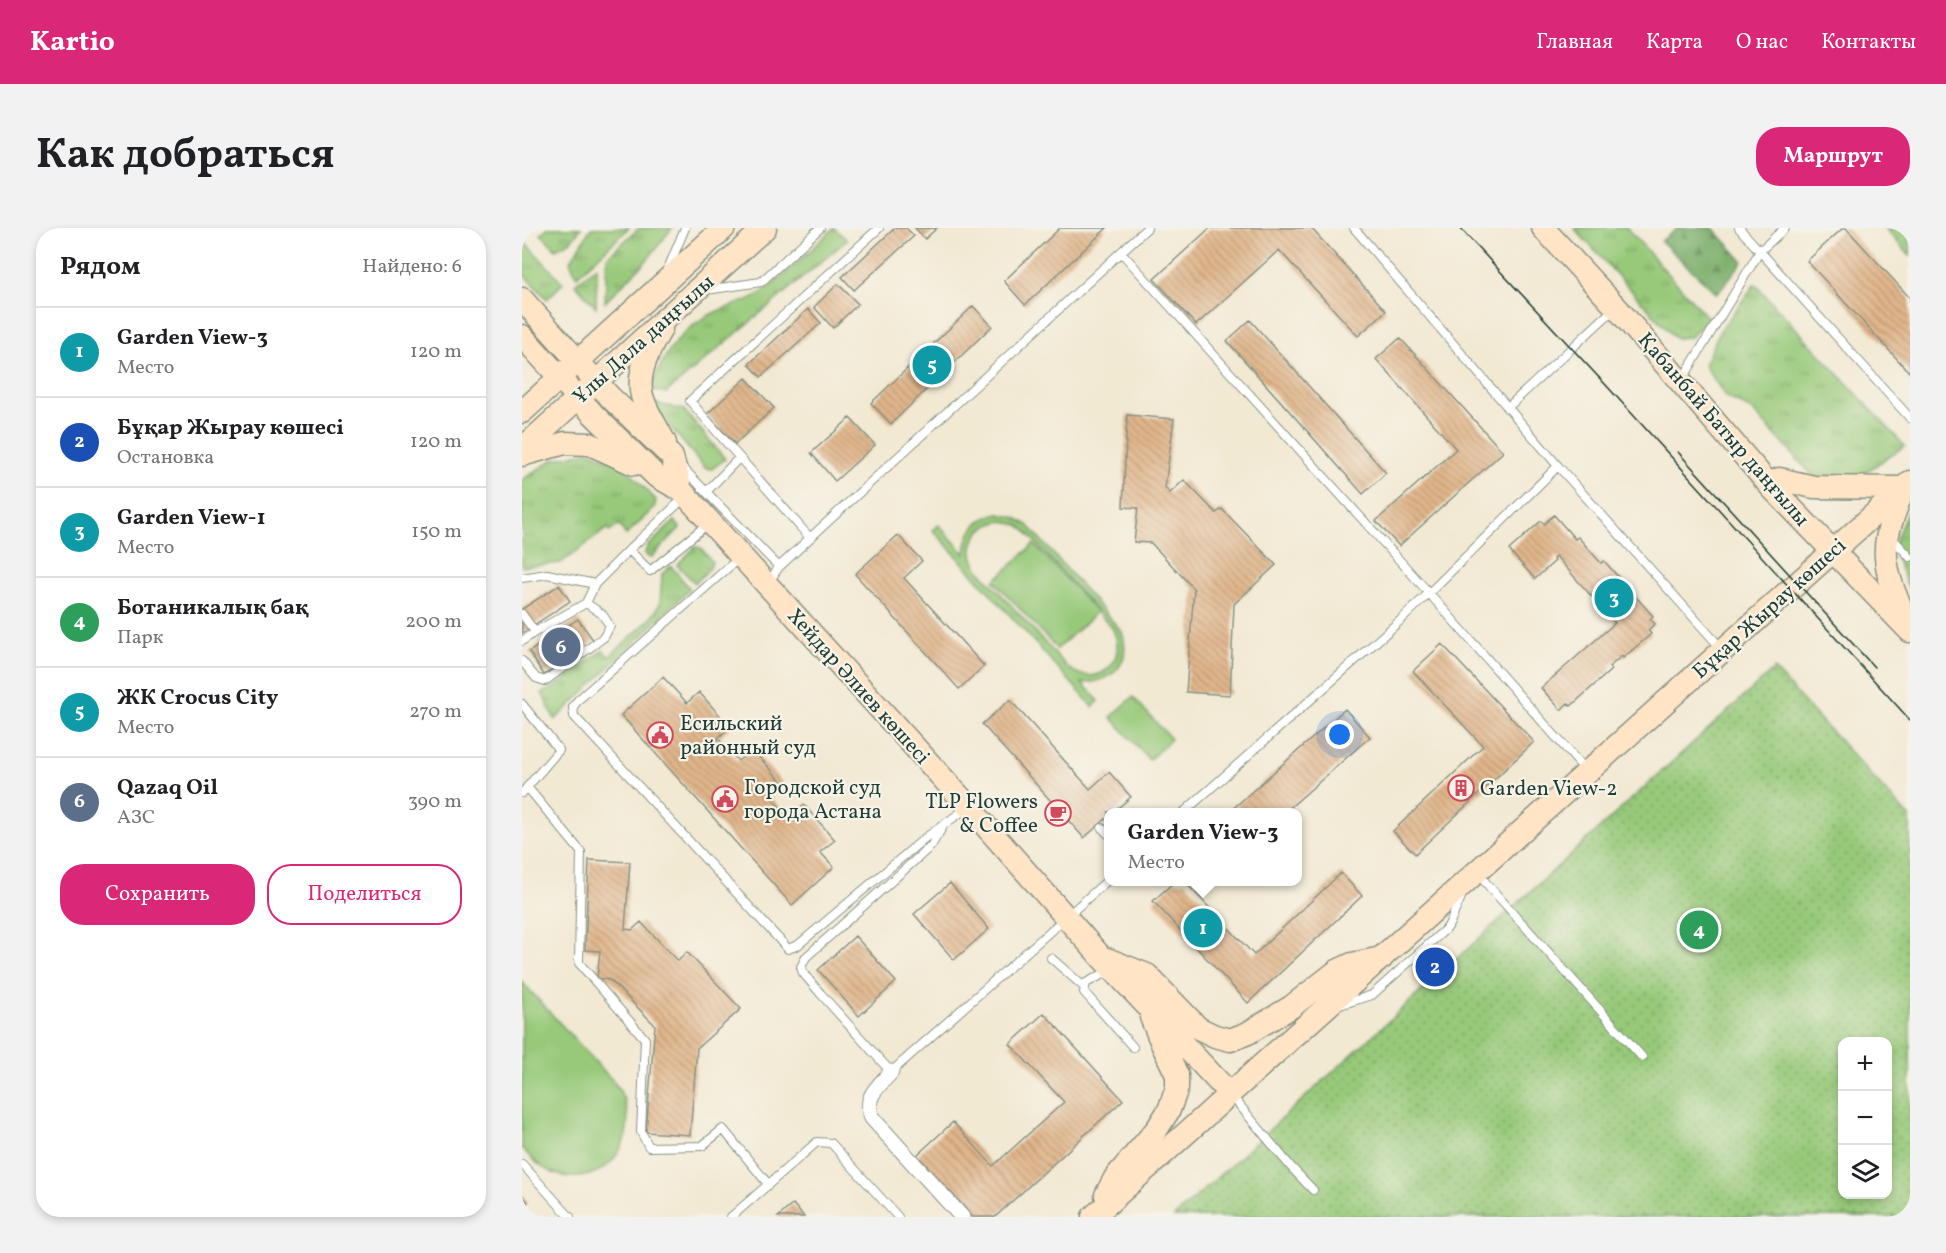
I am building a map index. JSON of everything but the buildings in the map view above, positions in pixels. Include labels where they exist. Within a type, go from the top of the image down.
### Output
[{"type":"street","name":"Ұлы Дала даңғылы","points":[[522,411],[724,228]]},
{"type":"street","name":"Ұлы Дала даңғылы","points":[[522,449],[765,228]]},
{"type":"street","name":"Қабанбай Батыр даңғылы","points":[[1543,228],[1616,307],[1772,488],[1910,631]]},
{"type":"street","name":"Хейдар Әлиев көшесі","points":[[522,299],[596,381],[672,457],[710,523],[740,557],[773,575],[969,807],[1107,963],[1230,1094]]},
{"type":"street","name":"Қабанбай Батыр даңғылы","points":[[1616,307],[1657,345],[1779,479],[1833,551]]},
{"type":"street","points":[[672,457],[642,395],[641,375],[651,346],[675,308]]},
{"type":"street","name":"Хейдар Әлиев көшесі","points":[[522,336],[578,398],[656,476],[691,493]]},
{"type":"street","points":[[522,455],[566,443],[590,444],[656,476]]},
{"type":"street","points":[[1779,479],[1814,487],[1907,485],[1887,536],[1886,555],[1890,582],[1910,631]]},
{"type":"street","name":"Бұқар Жырау көшесі","points":[[1096,1215],[1907,485]]},
{"type":"street","points":[[1107,963],[1147,975],[1198,1028],[1230,1040],[1248,1033],[1284,1011],[1337,971],[1352,964],[1384,957]]},
{"type":"street","points":[[1096,1215],[1115,1178],[1157,1129],[1169,1110],[1177,1088],[1177,1075],[1146,1004]]},
{"type":"street","points":[[891,1072],[870,1096],[868,1109],[872,1118],[962,1217]]},
{"type":"lane","points":[[660,286],[686,228]]},
{"type":"lane","points":[[695,291],[761,282],[820,228]]},
{"type":"lane","points":[[810,538],[690,401],[879,228]]},
{"type":"lane","points":[[691,493],[773,575],[810,538],[1147,228]]},
{"type":"lane","points":[[1354,228],[1558,466],[1723,650]]},
{"type":"lane","points":[[1739,228],[1910,418]]},
{"type":"lane","points":[[1685,375],[1760,251],[1785,228]]},
{"type":"lane","points":[[1120,252],[1429,592],[1587,772]]},
{"type":"lane","points":[[1508,408],[1616,307]]},
{"type":"lane","points":[[522,641],[586,603],[595,584],[629,550],[691,493],[739,458]]},
{"type":"lane","points":[[1190,808],[1403,618],[1558,466]]},
{"type":"lane","points":[[629,550],[650,572],[710,523]]},
{"type":"lane","points":[[1890,536],[1910,557]]},
{"type":"lane","points":[[740,557],[578,700],[573,707],[574,716],[788,948],[798,945],[946,822],[969,807]]},
{"type":"lane","points":[[522,578],[547,574],[595,584]]},
{"type":"lane","points":[[522,661],[536,678],[545,681],[604,637],[609,626],[602,614],[586,603]]},
{"type":"lane","points":[[522,614],[535,633]]},
{"type":"lane","points":[[522,704],[559,750],[525,790],[581,852],[579,963],[645,1039],[641,1132],[649,1147],[702,1146],[723,1129],[768,1184]]},
{"type":"lane","points":[[946,822],[931,846],[806,957],[801,968],[821,994],[891,1072],[1104,884]]},
{"type":"lane","points":[[1324,1010],[1372,995],[1449,927],[1472,877],[1642,1057]]},
{"type":"lane","points":[[1051,958],[1084,987]]},
{"type":"lane","points":[[1107,963],[1086,983],[1084,992],[1133,1047]]},
{"type":"lane","points":[[1230,1094],[1313,1190]]},
{"type":"lane","points":[[731,1217],[817,1142],[831,1143],[898,1217]]},
{"type":"lane","points":[[522,1164],[570,1217]]},
{"type":"green space","points":[[547,228],[581,228],[571,241],[556,249],[541,234]]},
{"type":"green space","points":[[591,228],[629,228],[577,276],[570,262]]},
{"type":"green space","points":[[639,228],[672,228],[648,259],[605,302],[607,257]]},
{"type":"green space","points":[[834,228],[847,240],[666,393],[651,390],[661,364],[685,332],[707,316],[758,295]]},
{"type":"green space","points":[[1574,228],[1627,228],[1708,318],[1691,337],[1675,338]]},
{"type":"green space","points":[[1678,228],[1713,228],[1743,261],[1717,294],[1661,241]]},
{"type":"green space","points":[[1885,228],[1910,228],[1910,256]]},
{"type":"green space","points":[[522,239],[563,283],[547,299],[522,273]]},
{"type":"green space","points":[[597,266],[596,307],[575,284]]},
{"type":"green space","points":[[1755,284],[1905,446],[1855,479],[1813,476],[1752,410],[1726,397],[1704,365],[1720,331]]},
{"type":"green space","points":[[654,403],[684,410],[725,459],[712,469],[705,468],[660,415]]},
{"type":"green space","points":[[589,451],[624,466],[656,500],[654,508],[626,535],[619,525],[609,532],[608,528],[561,563],[522,567],[522,480],[554,459]]},
{"type":"green space","points":[[1910,506],[1910,591],[1896,558],[1895,541]]},
{"type":"green space","points":[[999,514],[1014,517],[1028,525],[1122,632],[1124,653],[1117,669],[1103,679],[1082,683],[1099,701],[1093,707],[933,530],[939,525],[965,554],[970,533],[974,527],[991,516]],"holes":[[[1003,521],[1018,525],[1112,628],[1117,640],[1117,651],[1114,661],[1100,674],[1090,676],[1079,674],[1067,667],[979,570],[974,561],[972,545],[979,532],[994,523]]]},
{"type":"green space","points":[[675,521],[680,528],[652,557],[648,557],[645,553],[647,547]]},
{"type":"green space","points":[[1034,544],[1097,612],[1057,649],[994,581]]},
{"type":"green space","points":[[695,547],[701,548],[712,562],[710,568],[695,583],[677,565]]},
{"type":"green space","points":[[671,566],[690,589],[555,720],[542,693],[603,650],[609,657],[650,619],[660,604],[662,574]]},
{"type":"green space","points":[[1774,669],[1910,818],[1910,1217],[1174,1217]]},
{"type":"green space","points":[[1133,697],[1171,739],[1149,760],[1111,717]]},
{"type":"green space","points":[[522,982],[614,1082],[624,1101],[628,1120],[625,1138],[617,1154],[605,1167],[590,1175],[571,1177],[551,1172],[539,1165],[522,1148]]},
{"type":"tram line","points":[[1460,228],[1910,720]]},
{"type":"tram line","points":[[1678,452],[1874,667]]},
{"type":"place","name":"ЖК Crocus City","points":[[932,365]]},
{"type":"place","name":"Garden View-1","points":[[1614,598]]},
{"type":"place","name":"Qazaq Oil","points":[[561,647]]},
{"type":"place","name":"Есильский районный суд","points":[[660,735]]},
{"type":"place","name":"Garden View-2","points":[[1461,788]]},
{"type":"place","name":"Городской суд города Астана","points":[[725,799]]},
{"type":"place","name":"TLP Flowers & Coffee","points":[[1058,813]]},
{"type":"place","name":"Garden View-3","points":[[1203,928]]},
{"type":"place","name":"Ботаникалық бақ","points":[[1699,930]]},
{"type":"place","name":"Бұқар Жырау көшесі","points":[[1435,967]]}]
